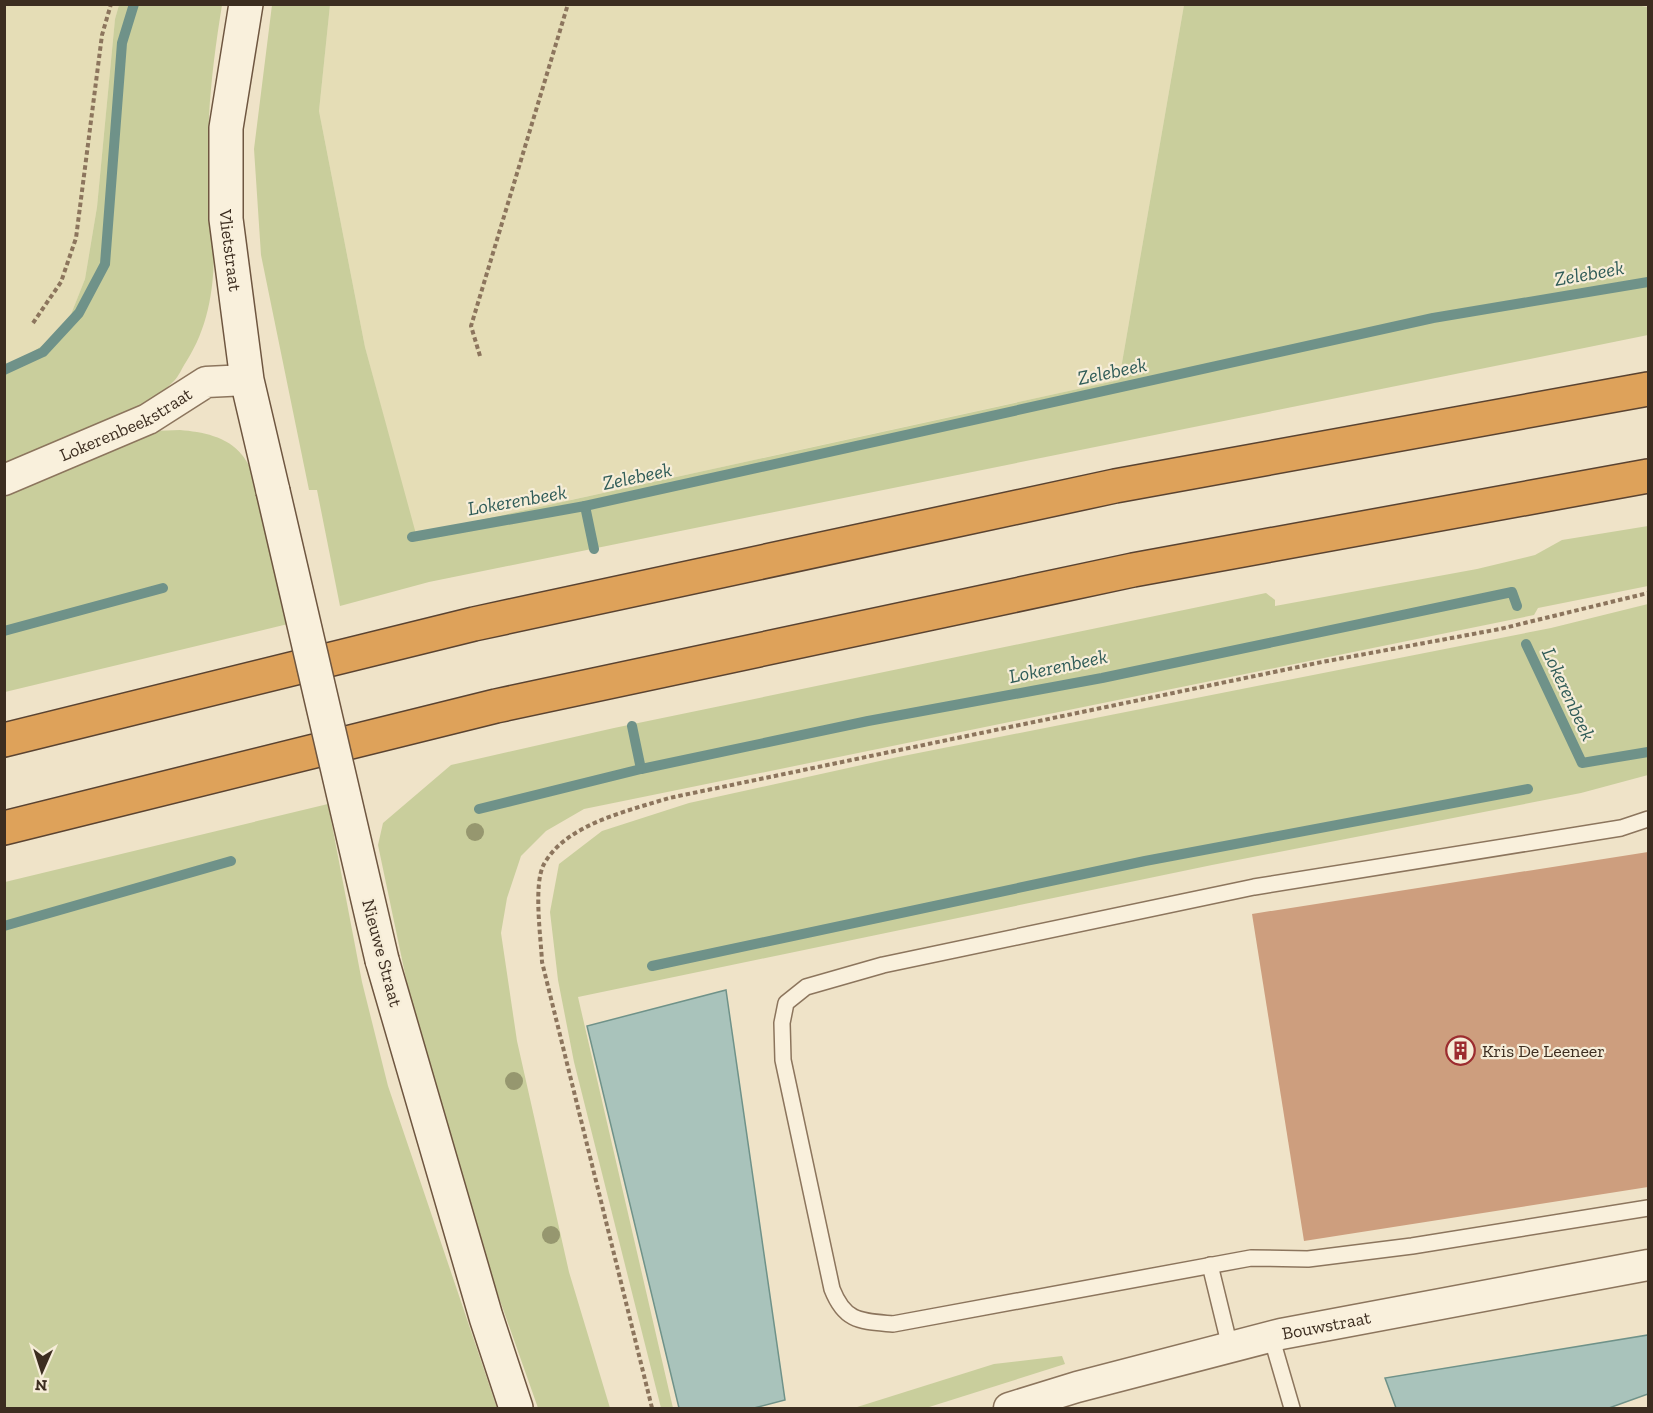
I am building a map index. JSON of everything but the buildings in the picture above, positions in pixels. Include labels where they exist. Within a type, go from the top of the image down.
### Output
[{"type":"highway","points":[[4,740],[474,624],[1115,486],[1648,389]]},
{"type":"highway","points":[[4,828],[531,698],[1133,570],[1648,476]]},
{"type":"street","name":"Vlietstraat","points":[[246,4],[226,128],[226,219],[247,380],[273,491]]},
{"type":"street","name":"Lokerenbeekstraat","points":[[4,480],[148,419],[206,382],[247,380]]},
{"type":"street","name":"Nieuwe Straat","points":[[273,491],[382,960],[486,1317],[516,1408]]},
{"type":"street","name":"Bouwstraat","points":[[1009,1408],[1271,1336],[1648,1264]]},
{"type":"lane","points":[[1648,819],[1586,834],[1254,887],[883,965],[806,987],[786,1004],[782,1023],[783,1060],[832,1289],[840,1309],[861,1321],[893,1324],[1251,1258],[1308,1259],[1365,1252],[1648,1208]]},
{"type":"lane","points":[[1210,1266],[1230,1347]]},
{"type":"lane","points":[[1271,1336],[1292,1408]]},
{"type":"path","points":[[33,323],[61,282],[76,238],[100,46],[111,4]]},
{"type":"path","points":[[480,356],[471,326],[568,4]]},
{"type":"path","points":[[652,1408],[542,962],[538,898],[543,865],[561,845],[592,822],[669,798],[1310,664],[1500,629],[1648,593]]},
{"type":"shaded area","points":[[5,5],[119,5],[115,19],[97,207],[85,279],[64,332],[5,369]]},
{"type":"shaded area","points":[[330,5],[1184,5],[1119,380],[415,534],[365,347],[319,111]]},
{"type":"green space","points":[[119,5],[222,5],[209,117],[214,243],[209,304],[200,334],[186,362],[176,379],[158,395],[117,420],[5,467],[5,369],[64,332],[85,279],[97,207],[115,19]]},
{"type":"green space","points":[[272,5],[330,5],[319,111],[365,347],[416,534],[1119,380],[1184,5],[1635,5],[1648,7],[1648,335],[429,582],[340,606],[317,490],[309,490],[261,255],[254,149]]},
{"type":"green space","points":[[180,430],[222,439],[242,455],[250,468],[266,510],[292,623],[5,692],[4,492],[152,431]]},
{"type":"green space","points":[[1648,526],[1648,586],[1538,608],[1534,615],[584,809],[546,831],[521,856],[507,898],[501,933],[517,1041],[569,1272],[610,1408],[538,1408],[473,1224],[417,1031],[378,845],[383,823],[451,765],[614,728],[1266,593],[1275,600],[1275,606],[1477,569],[1535,555],[1562,540]]},
{"type":"green space","points":[[1648,604],[1648,775],[1581,793],[1212,865],[578,997],[673,1408],[661,1408],[574,1062],[558,980],[550,912],[559,864],[602,831],[689,803],[898,757],[1551,628]]},
{"type":"green space","points":[[328,804],[362,982],[388,1086],[497,1408],[5,1408],[5,882]]},
{"type":"green space","points":[[1062,1356],[1065,1364],[926,1408],[854,1408],[994,1364]]},
{"type":"water","points":[[726,990],[785,1400],[754,1408],[679,1408],[587,1026]]},
{"type":"water","points":[[1648,1335],[1648,1394],[1609,1408],[1396,1408],[1385,1378]]},
{"type":"waterway","points":[[4,370],[43,352],[79,313],[105,264],[122,43],[134,4]]},
{"type":"waterway","name":"Zelebeek","points":[[412,537],[585,506],[1433,318],[1648,282]]},
{"type":"waterway","name":"Lokerenbeek","points":[[585,506],[594,549]]},
{"type":"waterway","name":"Lokerenbeek","points":[[4,631],[163,588]]},
{"type":"waterway","name":"Lokerenbeek","points":[[632,726],[641,769],[868,721],[1102,678],[1512,592],[1517,606]]},
{"type":"waterway","name":"Lokerenbeek","points":[[1526,644],[1582,763],[1648,752]]},
{"type":"waterway","points":[[479,809],[641,769]]},
{"type":"waterway","points":[[652,966],[1145,861],[1528,789]]},
{"type":"waterway","points":[[4,926],[231,861]]},
{"type":"place","name":"Kris De Leeneer","points":[[1461,1051]]}]
